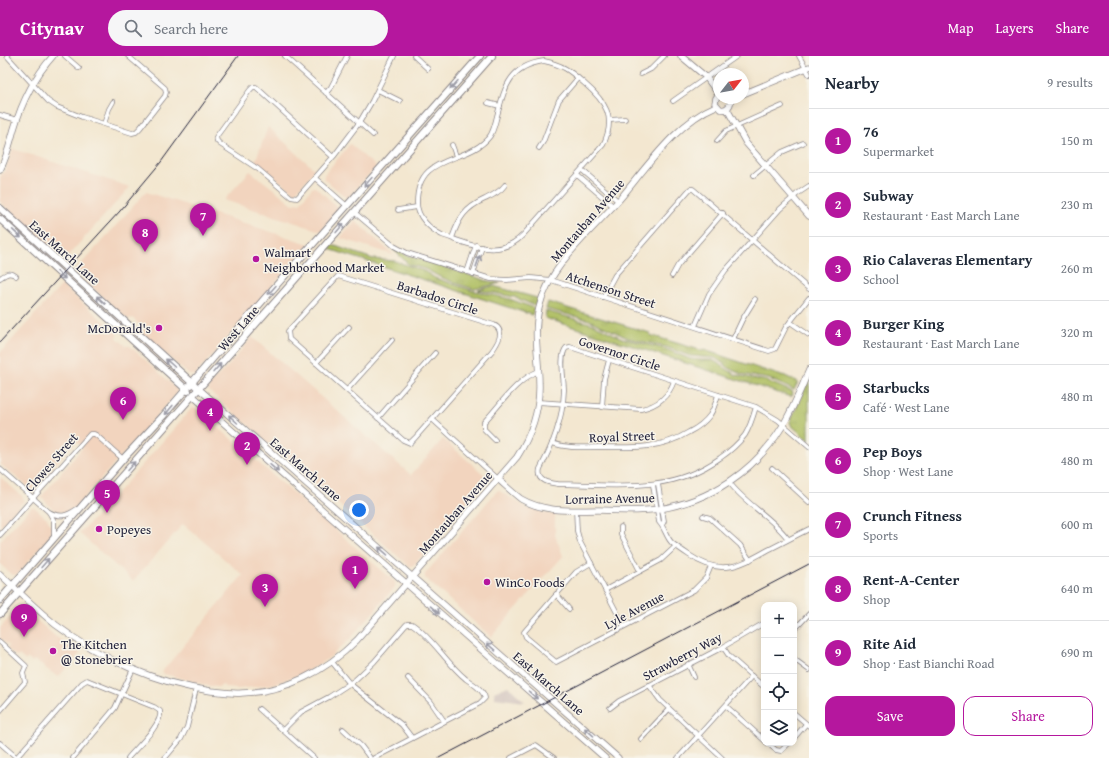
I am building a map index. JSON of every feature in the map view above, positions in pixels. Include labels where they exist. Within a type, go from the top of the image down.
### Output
[{"type":"main road","points":[[0,170],[6,158],[17,120],[27,94],[53,56]]},
{"type":"main road","name":"West Lane","points":[[0,600],[480,56]]},
{"type":"main road","name":"West Lane","points":[[0,614],[492,56]]},
{"type":"main road","points":[[681,56],[706,77],[713,87]]},
{"type":"main road","points":[[749,92],[808,69]]},
{"type":"main road","points":[[727,109],[730,104]]},
{"type":"main road","points":[[716,106],[722,110],[727,109]]},
{"type":"main road","name":"Montauban Avenue","points":[[0,574],[56,624],[69,633],[100,653],[133,669],[162,680],[196,689],[242,694],[281,687],[307,677],[332,662],[357,640],[512,464],[526,441],[534,423],[538,402],[539,371],[536,342],[537,318],[541,300],[551,280],[567,257],[618,201],[670,140],[692,120],[716,106]]},
{"type":"main road","points":[[727,109],[746,143],[809,216]]},
{"type":"main road","name":"East March Lane","points":[[0,208],[199,389],[618,758]]},
{"type":"main road","name":"East March Lane","points":[[0,219],[193,396],[605,758]]},
{"type":"main road","name":"Lorraine Avenue","points":[[498,479],[513,493],[535,505],[550,509],[635,511],[659,509],[693,500],[729,482],[760,456],[774,439],[783,424],[809,370]]},
{"type":"street","points":[[7,56],[48,101],[57,107],[129,132],[136,132],[166,96],[166,92],[165,88],[128,56]]},
{"type":"street","points":[[65,56],[79,68]]},
{"type":"street","points":[[285,56],[373,135]]},
{"type":"street","points":[[326,92],[337,76],[347,56]]},
{"type":"street","points":[[333,157],[256,87],[251,88],[217,136],[217,141],[220,144],[266,176],[293,198],[298,197],[333,157],[359,123],[378,90],[394,56]]},
{"type":"street","points":[[414,56],[428,69]]},
{"type":"street","points":[[539,56],[539,61]]},
{"type":"street","points":[[641,74],[651,69],[664,56]]},
{"type":"street","points":[[673,101],[736,56]]},
{"type":"street","points":[[799,56],[808,69]]},
{"type":"street","points":[[539,61],[544,61],[563,66],[578,78],[602,100],[610,120],[608,134],[603,145],[582,170],[523,235],[516,242],[506,247],[496,249],[482,247],[442,235],[430,228],[417,207],[418,189],[425,175],[439,163],[476,147],[488,138],[494,127],[507,84],[514,74],[524,66],[539,61]]},
{"type":"street","points":[[539,148],[543,142],[559,100],[578,78]]},
{"type":"street","points":[[378,90],[400,101]]},
{"type":"street","points":[[104,124],[113,102]]},
{"type":"street","points":[[488,103],[500,106]]},
{"type":"street","points":[[717,141],[726,131],[782,106]]},
{"type":"street","points":[[0,115],[17,120]]},
{"type":"street","points":[[610,120],[625,119]]},
{"type":"street","points":[[754,175],[782,152],[803,143]]},
{"type":"street","points":[[452,145],[456,156]]},
{"type":"street","points":[[582,170],[618,201]]},
{"type":"street","points":[[577,175],[613,206]]},
{"type":"street","points":[[315,178],[347,206]]},
{"type":"street","points":[[452,238],[459,220],[467,210],[497,193],[505,185]]},
{"type":"street","points":[[695,326],[702,308],[716,283],[780,209],[793,197],[809,186]]},
{"type":"street","points":[[603,297],[615,275],[690,190],[695,189],[809,289]]},
{"type":"street","points":[[398,210],[417,207]]},
{"type":"street","name":"Atchenson Street","points":[[354,212],[397,249],[407,253],[473,274],[500,280],[531,278],[551,280],[695,326],[767,351],[772,351],[775,349],[790,322]]},
{"type":"street","points":[[672,276],[678,265],[723,213]]},
{"type":"street","points":[[467,272],[476,245]]},
{"type":"street","points":[[473,274],[482,247]]},
{"type":"street","points":[[0,278],[8,273],[12,273],[16,276]]},
{"type":"street","name":"Barbados Circle","points":[[338,276],[497,327],[500,333],[495,347],[410,443],[403,440],[347,390],[289,339],[288,331],[338,276]]},
{"type":"street","points":[[809,298],[790,322],[809,335]]},
{"type":"street","points":[[734,339],[742,320],[755,299]]},
{"type":"street","points":[[316,364],[348,327]]},
{"type":"street","points":[[347,390],[392,340]]},
{"type":"street","name":"Governor Circle","points":[[570,347],[674,381],[756,407],[745,434],[726,454],[710,465],[696,472],[670,481],[655,484],[558,484],[543,480],[539,473],[559,424],[563,405],[563,355],[566,348],[570,347]]},
{"type":"street","points":[[378,418],[435,353]]},
{"type":"street","points":[[602,407],[604,379],[609,360]]},
{"type":"street","points":[[495,440],[484,429],[484,422],[521,381],[529,375],[539,371]]},
{"type":"street","points":[[538,402],[563,405],[636,409],[651,406],[664,398],[670,391],[674,381]]},
{"type":"street","name":"Royal Street","points":[[552,443],[569,447],[631,448],[649,447],[666,443],[687,434],[703,423],[713,409],[718,395]]},
{"type":"street","points":[[756,407],[783,424],[809,447]]},
{"type":"street","points":[[432,419],[498,479]]},
{"type":"street","name":"Clowes Street","points":[[0,535],[90,434],[94,434],[123,459]]},
{"type":"street","points":[[772,468],[809,502]]},
{"type":"street","points":[[0,469],[49,512],[54,520],[54,538]]},
{"type":"street","points":[[729,482],[738,492],[781,530],[788,539]]},
{"type":"street","points":[[655,484],[659,509],[664,521],[662,525],[666,536],[676,546],[695,559],[711,566],[730,567],[750,560],[809,529]]},
{"type":"street","points":[[49,512],[61,516],[68,515],[83,506]]},
{"type":"street","points":[[576,510],[578,536],[624,626]]},
{"type":"street","points":[[703,516],[710,518],[740,545],[750,560]]},
{"type":"street","points":[[621,527],[620,534],[640,571]]},
{"type":"street","points":[[605,590],[661,560],[676,546]]},
{"type":"street","points":[[570,609],[556,594],[576,572],[591,563]]},
{"type":"street","name":"Lyle Avenue","points":[[556,594],[524,632],[526,637],[556,662],[694,590],[706,578],[711,566]]},
{"type":"street","points":[[797,627],[807,619],[809,614]]},
{"type":"street","points":[[282,730],[301,712],[350,684],[374,662],[407,624],[412,624],[436,646],[458,672],[485,695],[485,698],[483,701],[374,758]]},
{"type":"street","name":"Strawberry Way","points":[[610,708],[619,700],[723,647],[761,625]]},
{"type":"street","points":[[0,642],[26,666],[23,673],[25,682],[0,711]]},
{"type":"street","points":[[723,647],[729,656],[761,684]]},
{"type":"street","points":[[797,661],[809,670]]},
{"type":"street","points":[[332,662],[350,684],[402,725],[412,738]]},
{"type":"street","points":[[688,664],[694,677]]},
{"type":"street","points":[[73,758],[108,716],[121,695],[133,669]]},
{"type":"street","points":[[678,758],[752,676]]},
{"type":"street","points":[[408,678],[431,702],[444,721]]},
{"type":"street","points":[[0,743],[16,758],[84,681],[89,680],[121,695],[157,708],[161,715],[152,730],[128,758]]},
{"type":"street","points":[[649,685],[660,700],[722,758]]},
{"type":"street","points":[[166,757],[181,739],[187,727],[196,689]]},
{"type":"street","points":[[726,706],[761,737]]},
{"type":"street","points":[[641,739],[669,708]]},
{"type":"street","points":[[259,709],[314,758]]},
{"type":"street","points":[[797,716],[808,725],[797,735]]},
{"type":"street","points":[[343,729],[361,746],[370,758]]},
{"type":"street","points":[[511,758],[536,746],[554,758]]},
{"type":"street","points":[[771,746],[778,751],[783,750],[786,746]]},
{"type":"shaded area","points":[[268,127],[315,170],[295,193],[255,162]]},
{"type":"shaded area","points":[[350,144],[376,167],[347,198],[324,179],[324,175]]},
{"type":"shaded area","points":[[13,149],[130,187],[65,259],[0,202],[0,177],[6,168]]},
{"type":"shaded area","points":[[250,171],[293,204],[300,203],[312,188],[315,187],[339,208],[321,231],[224,200]]},
{"type":"shaded area","points":[[146,192],[309,244],[195,375],[189,375],[143,334],[143,329],[133,318],[128,319],[75,271]]},
{"type":"shaded area","points":[[355,221],[394,255],[340,238]]},
{"type":"shaded area","points":[[62,285],[117,333],[117,338],[126,346],[130,346],[177,389],[177,393],[74,509],[65,513],[55,511],[41,497],[83,447],[76,441],[32,490],[0,464],[0,353]]},
{"type":"shaded area","points":[[252,337],[411,475],[443,439],[488,478],[488,480],[413,566],[409,566],[209,391],[208,386],[229,365]]},
{"type":"shaded area","points":[[192,408],[196,408],[395,582],[395,587],[350,639],[329,658],[304,673],[274,684],[239,689],[226,688],[223,685],[218,687],[209,686],[161,673],[243,575],[183,524],[133,581],[79,533],[98,515]]},
{"type":"shaded area","points":[[0,477],[23,497],[24,501],[0,527]]},
{"type":"shaded area","points":[[498,490],[527,508],[555,515],[555,535],[563,556],[491,637],[425,578],[425,574]]},
{"type":"shaded area","points":[[31,507],[34,507],[47,518],[51,527],[50,536],[18,574],[12,575],[0,564],[0,541]]},
{"type":"shaded area","points":[[18,608],[22,608],[55,636],[80,653],[58,677],[34,660],[32,662],[27,658],[26,661],[19,655],[17,657],[7,648],[9,646],[0,638],[0,628]]},
{"type":"shaded area","points":[[508,686],[525,702],[495,698],[494,692]]},
{"type":"green space","points":[[332,245],[373,259],[395,261],[424,271],[435,278],[471,290],[510,299],[534,308],[532,315],[329,249]]},
{"type":"green space","points":[[392,248],[407,255],[488,281],[500,283],[474,289],[455,283],[425,269],[408,264]]},
{"type":"green space","points":[[493,286],[537,298],[535,306],[514,297],[478,290]]},
{"type":"green space","points":[[548,302],[650,333],[650,335],[703,351],[704,350],[782,376],[783,375],[798,382],[794,390],[769,379],[741,374],[732,370],[715,358],[690,356],[666,347],[628,338],[589,320],[546,309]]},
{"type":"green space","points":[[546,311],[593,324],[622,338],[666,349],[690,359],[713,360],[736,375],[767,381],[793,392],[791,397],[545,318]]},
{"type":"green space","points":[[809,380],[809,441],[791,425],[790,422]]},
{"type":"railway","points":[[0,342],[120,211],[161,162],[238,56]]},
{"type":"railway","points":[[439,758],[809,564]]},
{"type":"place","name":"Crunch Fitness","points":[[203,236]]},
{"type":"place","name":"Rent-A-Center","points":[[145,252]]},
{"type":"place","name":"Walmart Neighborhood Market","points":[[256,259]]},
{"type":"place","name":"McDonald's","points":[[159,328]]},
{"type":"place","name":"Pep Boys","points":[[123,420]]},
{"type":"place","name":"Burger King","points":[[210,431]]},
{"type":"place","name":"Subway","points":[[247,465]]},
{"type":"place","name":"Starbucks","points":[[107,513]]},
{"type":"place","name":"Popeyes","points":[[99,529]]},
{"type":"place","name":"WinCo Foods","points":[[487,582]]},
{"type":"place","name":"76","points":[[355,589]]},
{"type":"place","name":"Rio Calaveras Elementary","points":[[265,607]]},
{"type":"place","name":"Rite Aid","points":[[24,637]]},
{"type":"place","name":"The Kitchen @ Stonebrier","points":[[53,651]]}]
